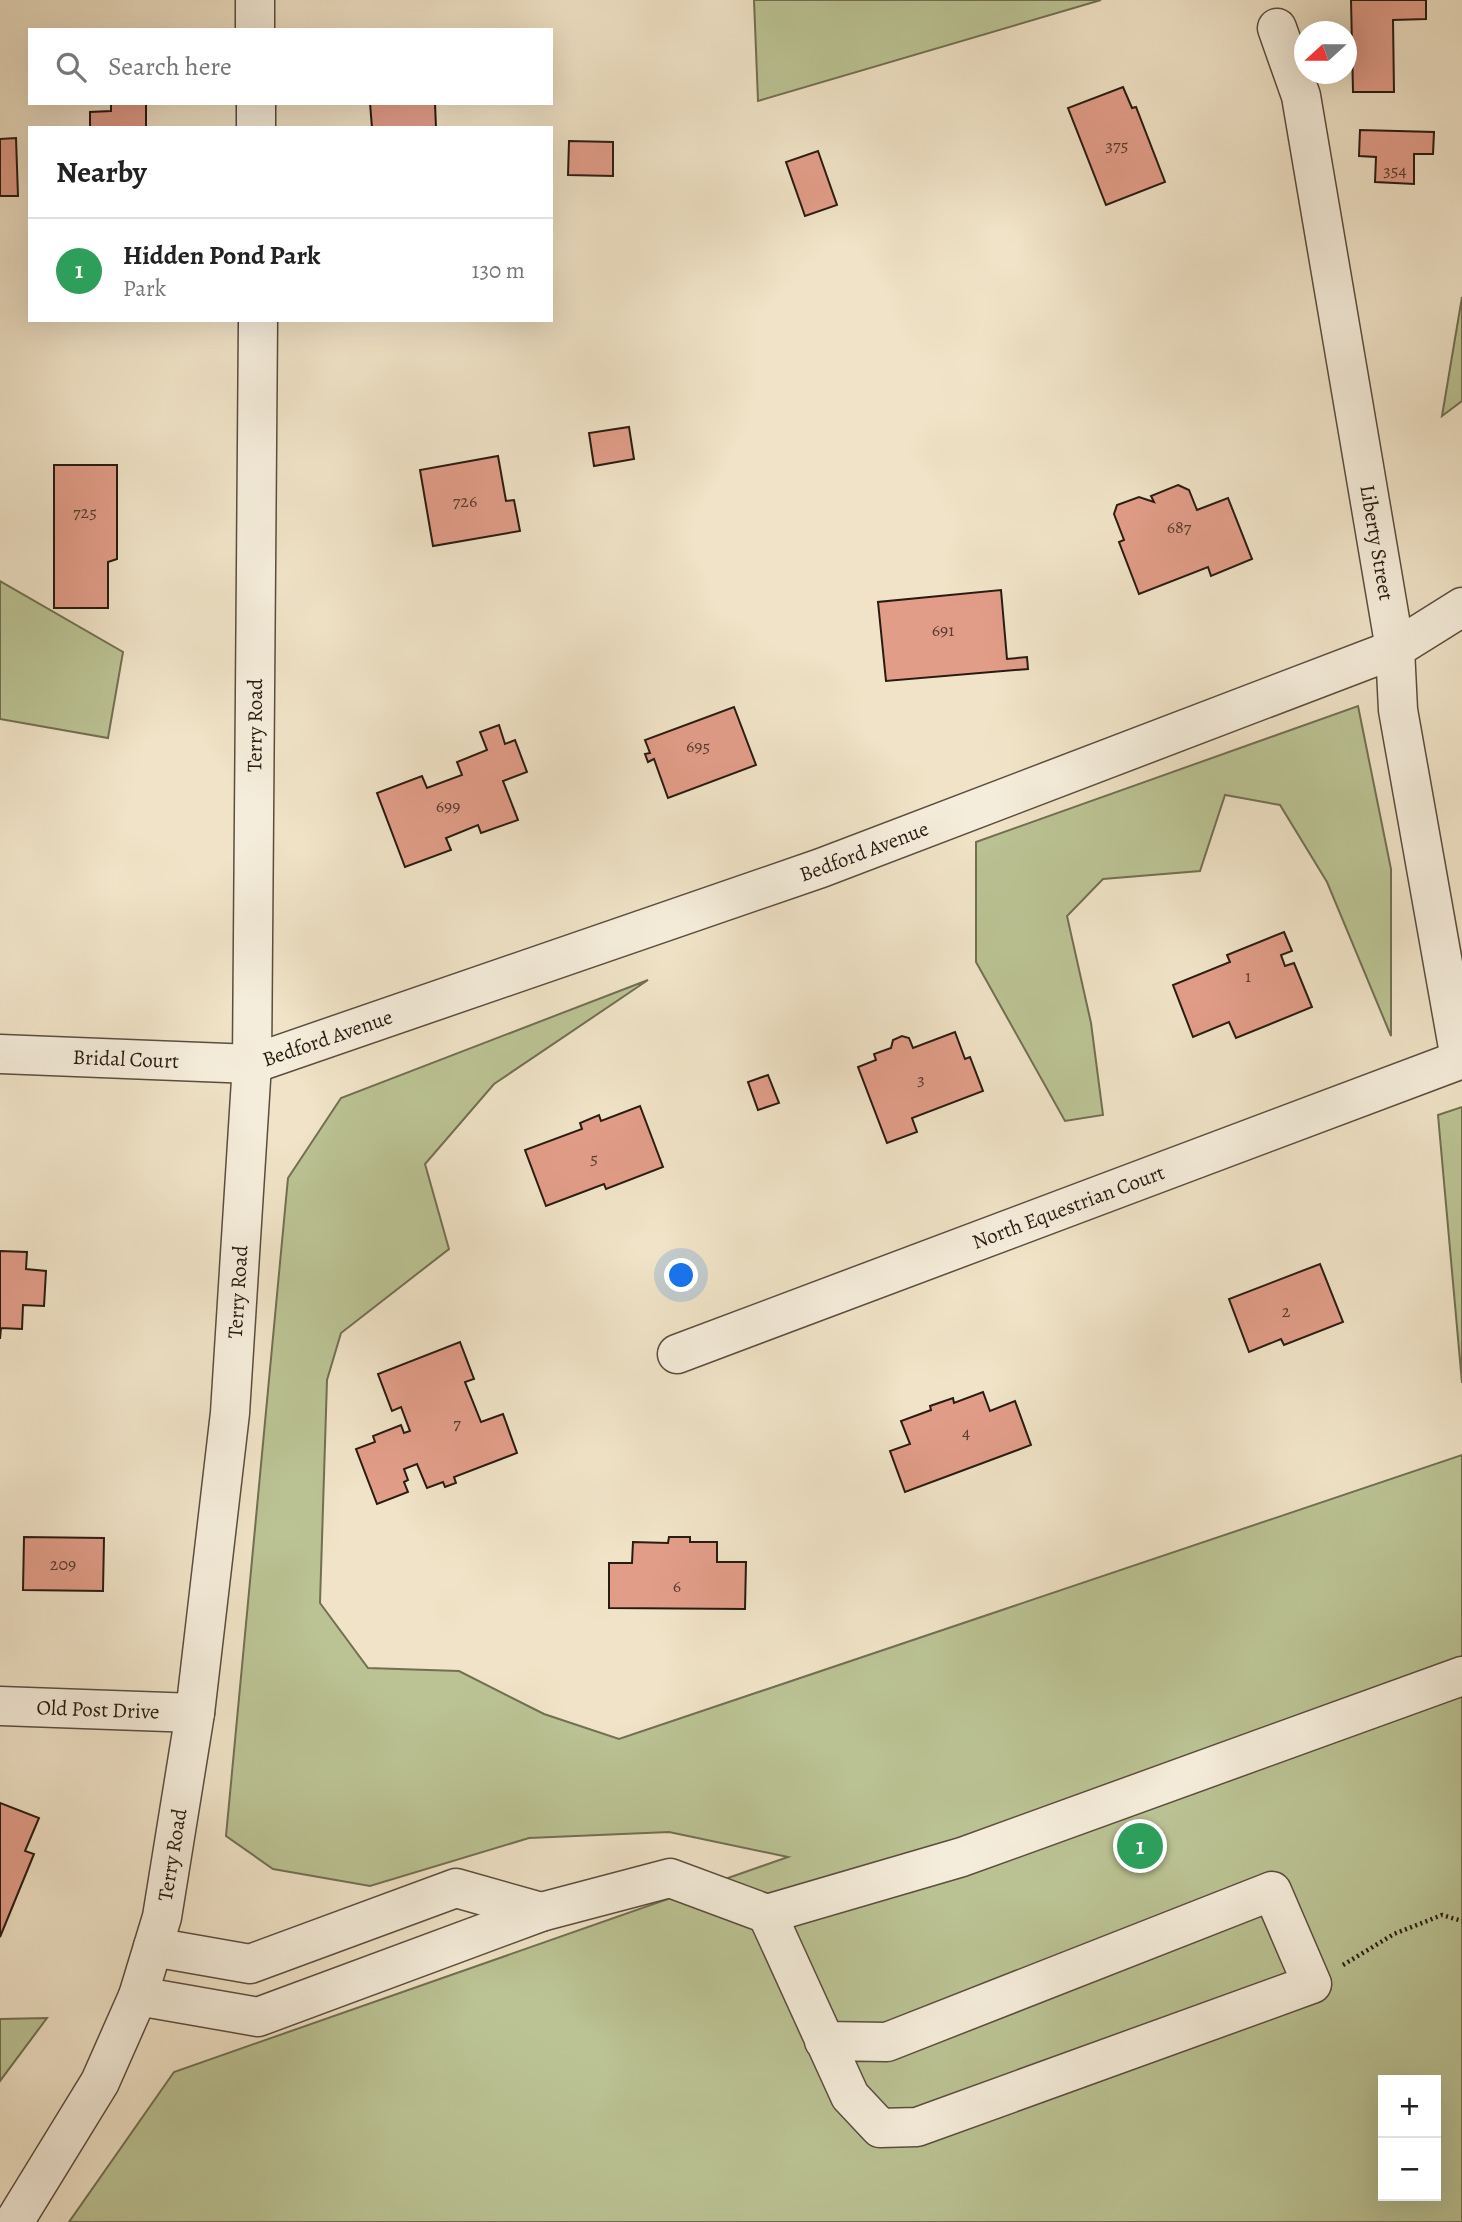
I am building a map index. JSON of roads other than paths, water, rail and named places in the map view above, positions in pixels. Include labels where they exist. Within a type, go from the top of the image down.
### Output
[{"type":"street","points":[[255,0],[255,28]]},
{"type":"street","name":"Liberty Street","points":[[1277,29],[1301,96],[1395,649],[1398,710],[1461,1059]]},
{"type":"street","points":[[256,105],[256,126]]},
{"type":"street","name":"Terry Road","points":[[14,2222],[100,2082],[138,1996],[162,1917],[195,1713],[230,1413],[252,1064],[258,322]]},
{"type":"street","name":"Bedford Avenue","points":[[252,1064],[821,868],[1395,649],[1462,607]]},
{"type":"street","name":"Bridal Court","points":[[0,1054],[252,1064]]},
{"type":"street","name":"North Equestrian Court","points":[[677,1354],[1461,1059]]},
{"type":"street","points":[[138,1996],[258,2017],[541,1912],[670,1878],[766,1914],[962,1857],[1462,1676]]},
{"type":"street","name":"Old Post Drive","points":[[0,1706],[195,1713]]},
{"type":"street","points":[[153,1947],[250,1964],[456,1888],[541,1912]]},
{"type":"street","points":[[766,1914],[824,2041],[850,2096],[880,2128],[917,2127],[1312,1984],[1272,1891],[887,2042],[824,2041]]},
{"type":"place","name":"Hidden Pond Park","points":[[1140,1846]]}]
